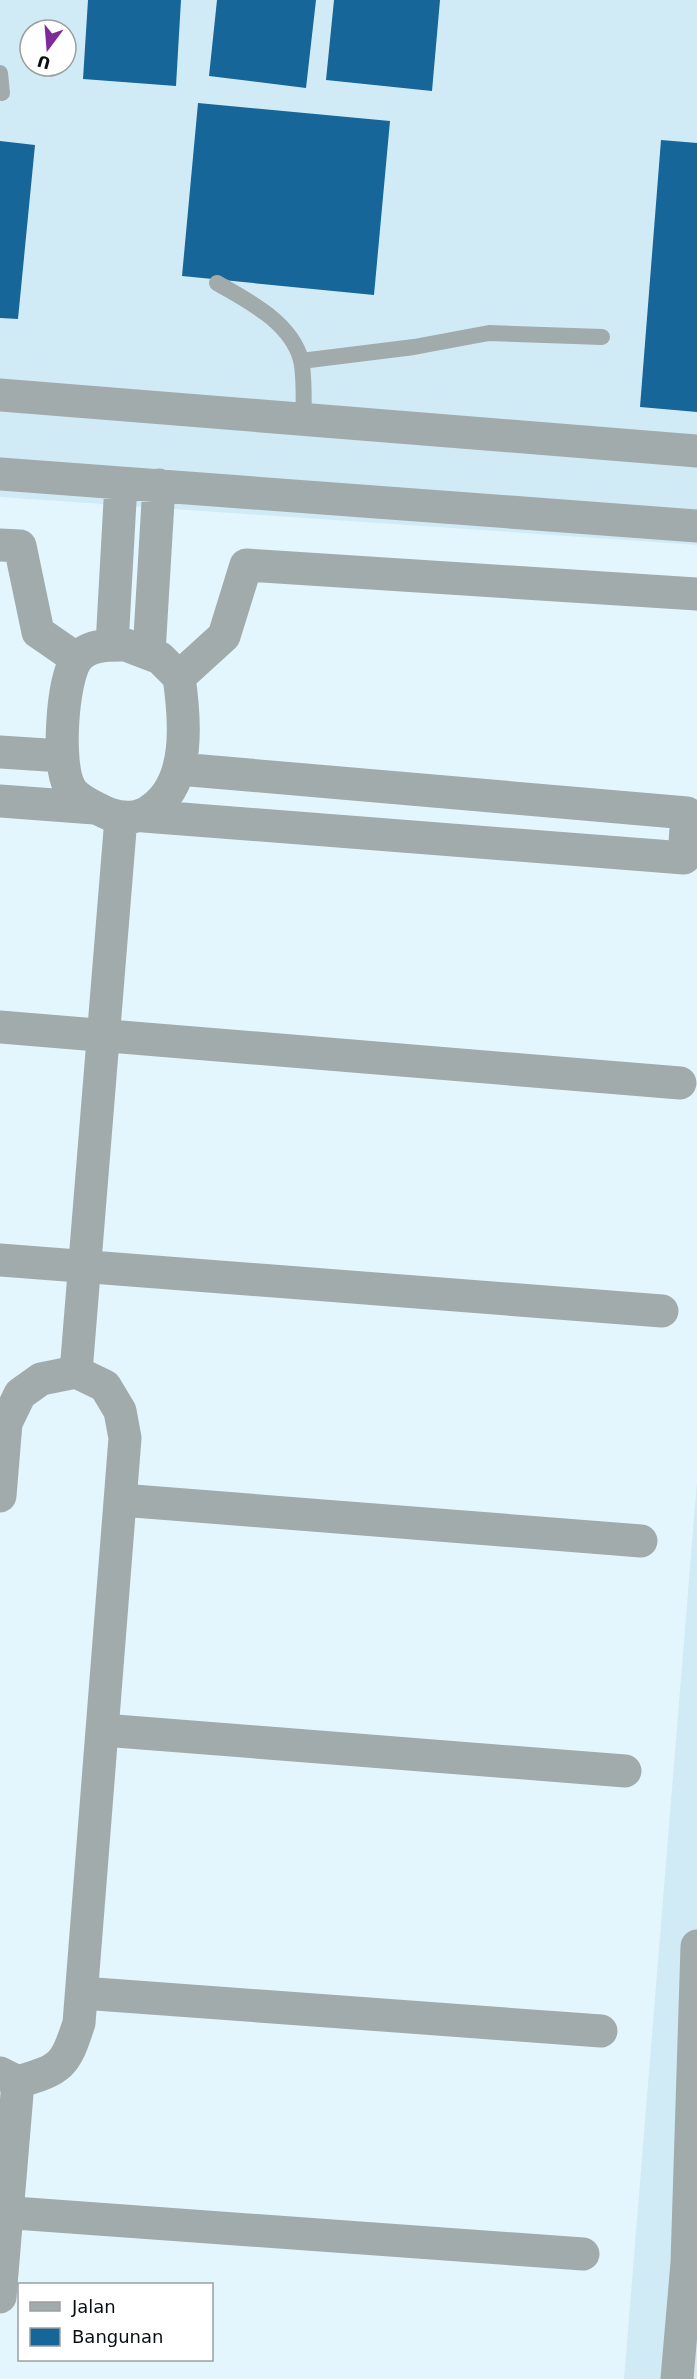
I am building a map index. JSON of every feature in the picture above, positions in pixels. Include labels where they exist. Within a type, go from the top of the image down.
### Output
[{"type":"street","points":[[0,395],[697,451]]},
{"type":"street","points":[[0,474],[697,525]]},
{"type":"street","points":[[112,645],[121,483]]},
{"type":"street","points":[[149,653],[159,486]]},
{"type":"street","points":[[0,545],[20,546],[38,632],[77,659]]},
{"type":"street","points":[[179,677],[224,636],[246,565],[697,594]]},
{"type":"street","points":[[112,645],[126,645],[160,658],[179,677],[183,733],[178,769],[165,800],[120,814],[69,787],[62,756],[65,690],[77,659],[95,646],[112,645]]},
{"type":"street","points":[[0,752],[62,756]]},
{"type":"street","points":[[0,801],[120,814],[684,858],[687,813],[178,769]]},
{"type":"street","points":[[76,1372],[120,814]]},
{"type":"street","points":[[0,1027],[680,1083]]},
{"type":"street","points":[[0,1260],[662,1311]]},
{"type":"street","points":[[0,1496],[6,1423],[20,1394],[41,1379],[76,1372],[105,1386],[120,1411],[125,1438],[79,2022],[69,2054],[49,2073],[9,2078],[0,2297]]},
{"type":"street","points":[[121,1500],[642,1542]]},
{"type":"street","points":[[102,1730],[625,1771]]},
{"type":"street","points":[[677,2379],[692,2263],[697,1946]]},
{"type":"street","points":[[82,1993],[602,2031]]},
{"type":"street","points":[[4,2212],[584,2254]]},
{"type":"lane","points":[[0,73],[3,93]]},
{"type":"lane","points":[[217,283],[276,322],[294,343],[301,361],[304,420]]},
{"type":"lane","points":[[301,361],[414,348],[489,333],[602,337]]},
{"type":"shaded area","points":[[0,0],[697,0],[697,545],[0,497]]},
{"type":"shaded area","points":[[697,1481],[697,2379],[624,2379]]},
{"type":"building","points":[[88,0],[181,0],[176,86],[83,79]]},
{"type":"building","points":[[217,0],[316,0],[306,88],[209,76]]},
{"type":"building","points":[[334,0],[440,0],[432,91],[326,80]]},
{"type":"building","points":[[198,103],[390,121],[374,295],[182,276]]},
{"type":"building","points":[[661,140],[697,143],[697,412],[640,407]]},
{"type":"building","points":[[0,141],[35,145],[18,319],[0,318]]}]
